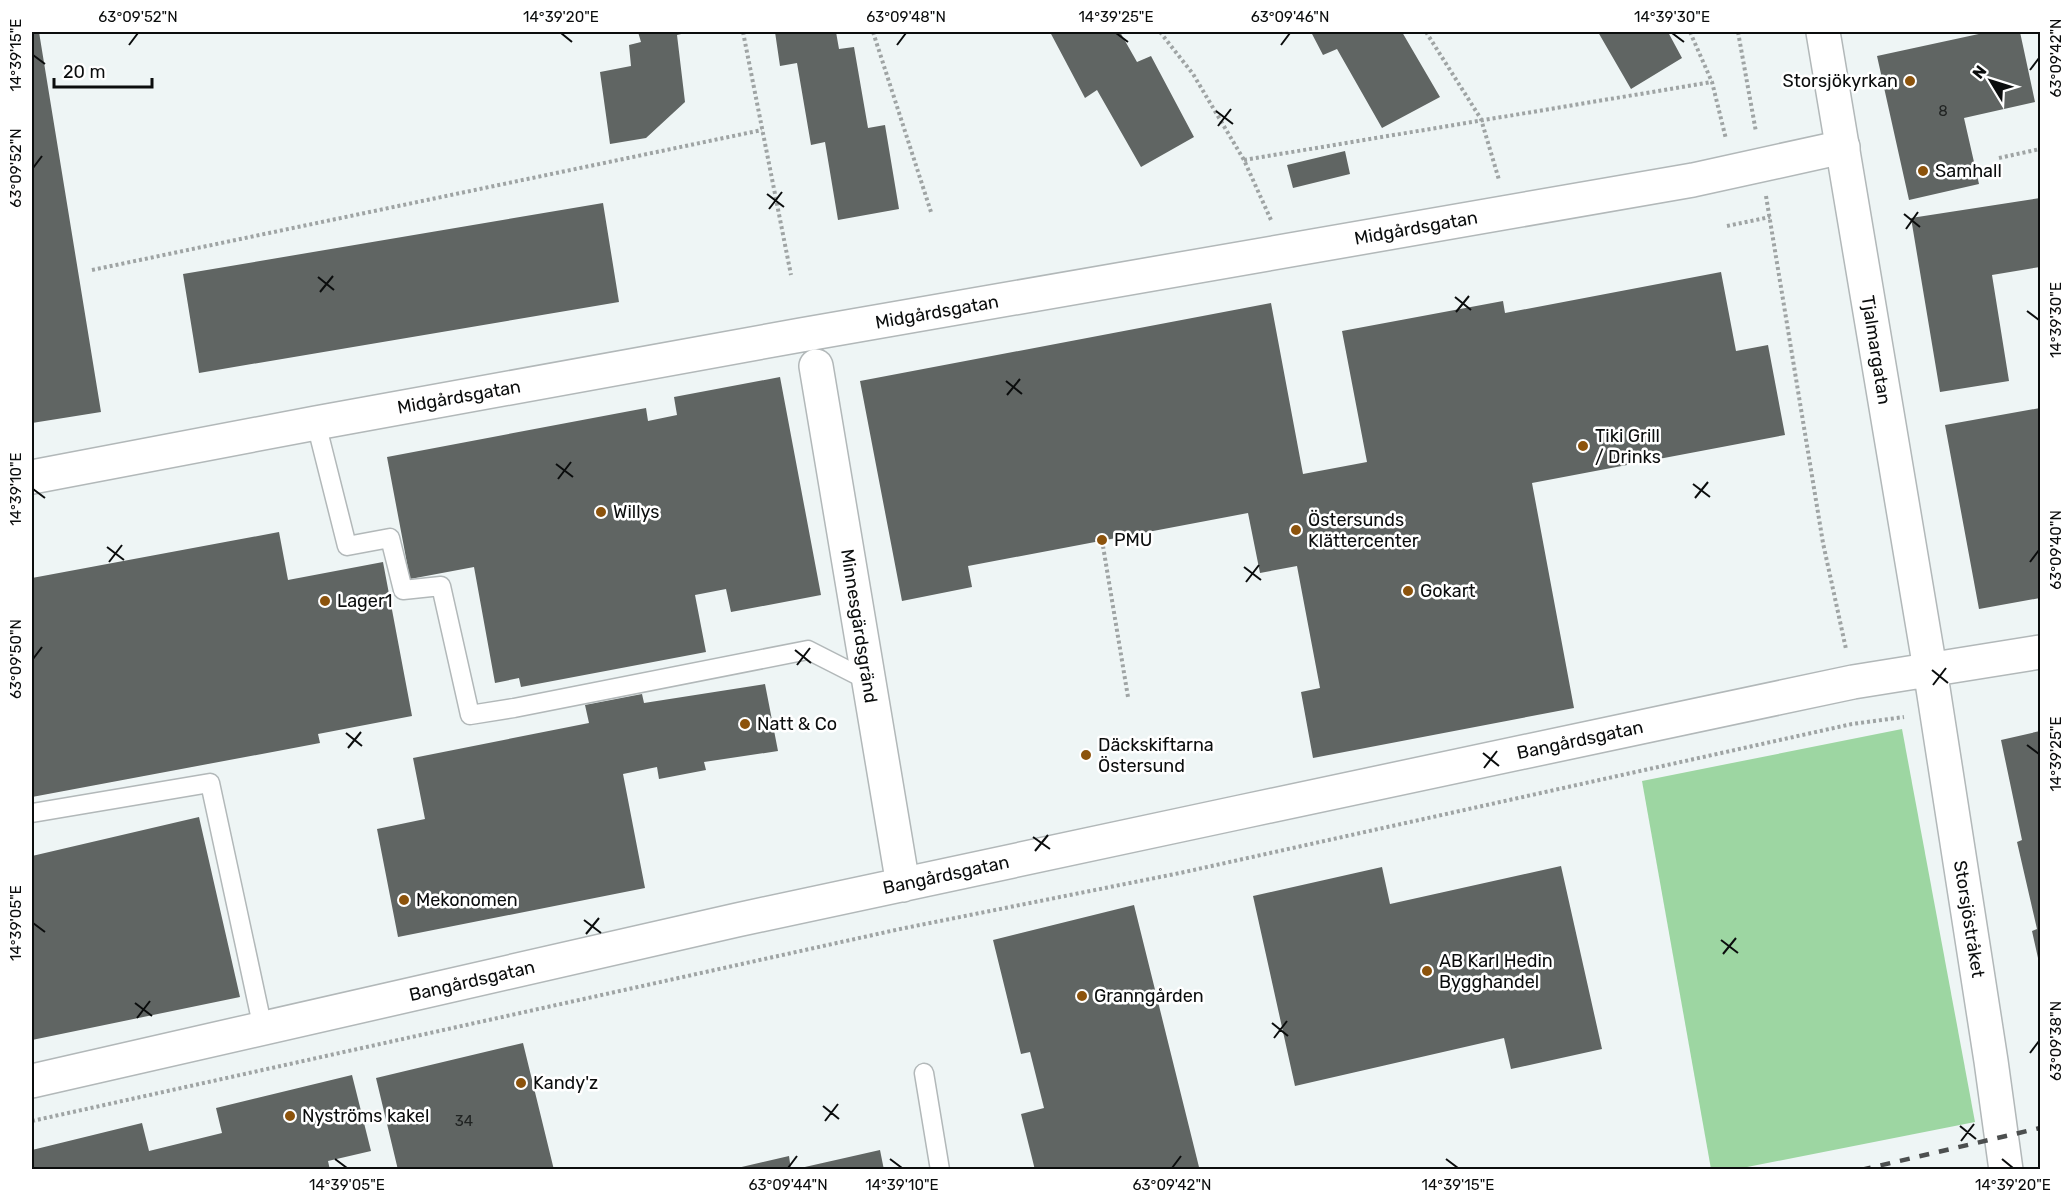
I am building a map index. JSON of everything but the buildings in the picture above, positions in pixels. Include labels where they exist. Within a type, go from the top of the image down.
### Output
[{"type":"street","name":"Tjalmargatan","points":[[1823,32],[1930,669]]},
{"type":"street","name":"Midgårdsgatan","points":[[32,477],[316,423],[1748,169],[1843,147]]},
{"type":"street","name":"Minnesgärdsgränd","points":[[816,366],[903,885]]},
{"type":"street","name":"Bangårdsgatan","points":[[32,1081],[737,920],[1853,682],[2040,652]]},
{"type":"street","name":"Storsjöstråket","points":[[1930,669],[2006,1170]]},
{"type":"lane","points":[[316,423],[347,546],[390,538],[403,590],[441,586],[470,715],[808,650],[867,680]]},
{"type":"lane","points":[[32,813],[210,783],[263,1029]]},
{"type":"lane","points":[[924,1072],[940,1170]]},
{"type":"path","points":[[743,32],[791,275]]},
{"type":"path","points":[[873,32],[931,212]]},
{"type":"path","points":[[1160,32],[1193,74],[1244,160],[1285,250]]},
{"type":"path","points":[[1426,32],[1481,119],[1508,211]]},
{"type":"path","points":[[1690,32],[1770,217],[1823,543],[1853,682],[1852,724]]},
{"type":"path","points":[[1738,32],[1748,169]]},
{"type":"path","points":[[1244,160],[1712,82]]},
{"type":"path","points":[[92,270],[762,130]]},
{"type":"path","points":[[1999,158],[2040,149]]},
{"type":"path","points":[[1726,226],[1770,217]]},
{"type":"path","points":[[1102,540],[1128,697]]},
{"type":"path","points":[[32,1121],[900,929],[1180,873],[1852,724],[1936,712]]},
{"type":"green space","points":[[1902,729],[1975,1122],[1737,1169],[1711,1169],[1642,781]]},
{"type":"railway","points":[[1861,1170],[2040,1128]]},
{"type":"place","name":"Storsjökyrkan","points":[[1910,81]]},
{"type":"place","name":"Samhall","points":[[1923,171]]},
{"type":"place","name":"Tiki Grill / Drinks","points":[[1583,446]]},
{"type":"place","name":"Willys","points":[[601,512]]},
{"type":"place","name":"Östersunds Klättercenter","points":[[1296,530]]},
{"type":"place","name":"PMU","points":[[1102,540]]},
{"type":"place","name":"Gokart","points":[[1408,591]]},
{"type":"place","name":"Lager1","points":[[325,601]]},
{"type":"place","name":"Natt & Co","points":[[745,724]]},
{"type":"place","name":"Däckskiftarna Östersund","points":[[1086,755]]},
{"type":"place","name":"Mekonomen","points":[[404,900]]},
{"type":"place","name":"AB Karl Hedin Bygghandel","points":[[1427,971]]},
{"type":"place","name":"Granngården","points":[[1082,996]]},
{"type":"place","name":"Kandy'z","points":[[521,1083]]},
{"type":"place","name":"Nyströms kakel","points":[[290,1116]]}]
